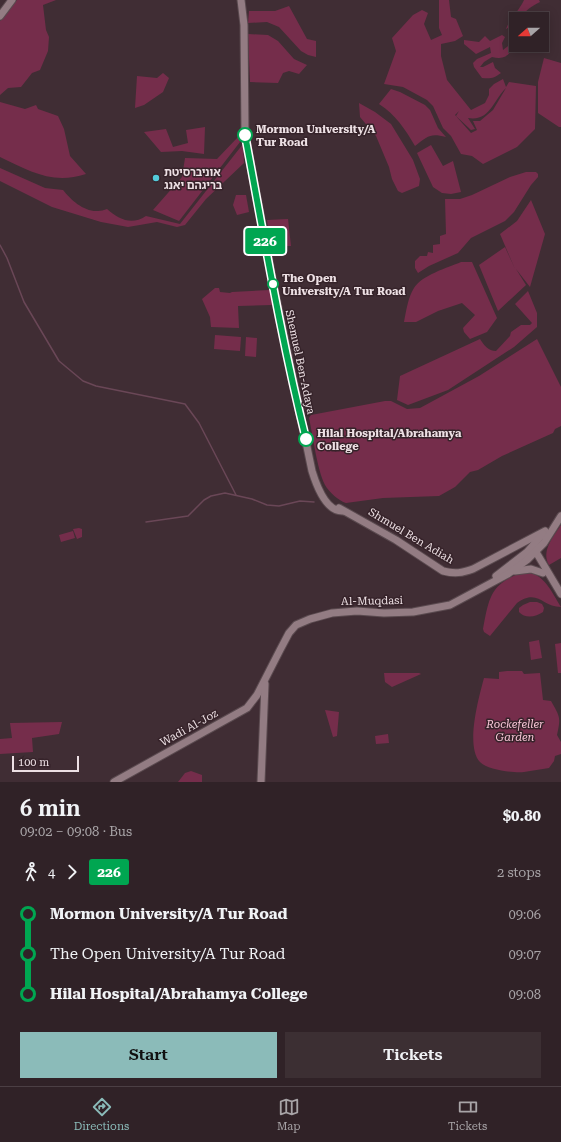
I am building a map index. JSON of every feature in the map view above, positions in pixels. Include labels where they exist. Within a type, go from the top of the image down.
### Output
[{"type":"street","points":[[0,16],[12,0]]},
{"type":"street","name":"Shemuel Ben-Adaya","points":[[241,0],[244,25],[245,134],[296,400],[307,442]]},
{"type":"street","name":"Shmuel Ben Adiah","points":[[307,442],[312,471],[318,487],[333,504],[396,540],[444,571],[451,573],[464,572],[545,531]]},
{"type":"street","points":[[533,552],[545,531],[561,511]]},
{"type":"street","points":[[533,552],[544,543],[561,516]]},
{"type":"street","points":[[524,542],[533,552],[543,570],[561,594]]},
{"type":"street","points":[[543,570],[544,543]]},
{"type":"street","name":"Al-Muqdasi","points":[[265,682],[289,633],[296,625],[310,619],[332,613],[357,611],[384,613],[443,607],[456,602],[513,571],[533,552]]},
{"type":"street","name":"Al-Muqdasi","points":[[485,586],[533,552]]},
{"type":"street","points":[[513,571],[531,569],[543,570]]},
{"type":"street","points":[[261,782],[265,682]]},
{"type":"street","name":"Wadi Al-Joz","points":[[114,782],[247,708],[265,682]]},
{"type":"green space","points":[[17,0],[56,0],[43,5],[46,30],[49,37],[48,51],[40,70],[32,73],[21,87],[8,88],[0,95],[0,21]]},
{"type":"green space","points":[[439,0],[449,0],[451,17],[456,19],[463,36],[455,41],[441,44],[441,56],[447,80],[471,110],[485,103],[489,95],[489,89],[503,79],[506,87],[509,82],[536,86],[535,129],[517,147],[483,164],[472,156],[461,154],[451,136],[443,128],[433,106],[427,100],[403,87],[384,84],[396,51],[392,38],[413,15],[422,10],[428,13],[424,24],[431,40],[442,35],[439,28]],"holes":[[[506,88],[493,110],[480,121],[473,121],[477,130],[471,133],[455,115],[459,111],[456,116],[471,130],[475,129],[468,118],[482,117],[491,109]]]},
{"type":"green space","points":[[524,0],[539,0],[540,2],[526,12],[517,12]]},
{"type":"green space","points":[[289,6],[307,39],[316,41],[316,57],[301,51],[279,27],[267,22],[248,23],[249,11],[275,11]]},
{"type":"green space","points":[[248,34],[268,35],[278,41],[294,59],[307,65],[299,74],[289,71],[283,73],[278,83],[250,82]]},
{"type":"green space","points":[[502,35],[505,37],[502,43],[503,50],[509,45],[510,52],[505,57],[492,57],[484,62],[480,67],[493,62],[495,68],[501,73],[492,78],[482,78],[474,67],[473,63],[477,59],[491,53],[490,47],[476,54],[464,44],[464,40],[479,42],[485,36],[490,41]]},
{"type":"green space","points":[[544,58],[561,63],[561,127],[538,113],[538,82]]},
{"type":"green space","points":[[163,73],[169,78],[163,92],[144,105],[135,108],[137,76],[157,78]]},
{"type":"green space","points":[[391,89],[425,105],[430,110],[438,128],[446,137],[436,135],[429,136],[415,146],[400,123],[379,104]]},
{"type":"green space","points":[[0,102],[25,109],[36,105],[38,109],[58,116],[64,129],[70,156],[86,174],[74,177],[52,177],[31,171],[0,157]]},
{"type":"green space","points":[[359,103],[375,112],[391,124],[413,160],[420,179],[419,186],[402,193],[398,191],[376,136],[360,117]]},
{"type":"green space","points":[[205,127],[204,154],[182,151],[161,152],[144,132],[166,129],[173,147],[188,143],[186,130]]},
{"type":"green space","points":[[238,137],[240,142],[179,221],[153,210],[182,177],[185,158],[217,159]]},
{"type":"green space","points":[[243,144],[244,163],[206,199],[185,225],[177,227],[157,222],[128,227],[101,222],[52,207],[0,181],[0,168],[45,188],[63,190],[70,198],[88,210],[101,211],[107,209],[116,216],[130,221],[135,221],[146,216],[180,224]]},
{"type":"green space","points":[[431,145],[443,166],[453,161],[461,192],[451,194],[442,193],[433,187],[417,153]]},
{"type":"green space","points":[[526,172],[536,172],[538,177],[531,185],[514,212],[505,221],[471,238],[458,253],[429,266],[418,273],[415,268],[415,261],[420,256],[427,256],[428,252],[433,253],[433,245],[440,244],[440,236],[446,234],[445,199],[460,199],[472,195],[510,177]]},
{"type":"green space","points":[[236,195],[246,195],[249,212],[237,215],[233,205]]},
{"type":"green space","points":[[531,200],[545,234],[530,287],[516,269],[526,285],[498,311],[479,265],[505,247],[515,269],[500,234],[517,221]]},
{"type":"green space","points":[[288,219],[291,246],[272,246],[270,243],[267,220]]},
{"type":"green space","points":[[461,262],[472,262],[497,318],[487,332],[470,339],[464,332],[463,328],[475,315],[462,303],[438,311],[416,322],[404,322],[410,296],[418,283],[435,272]]},
{"type":"green space","points":[[215,288],[219,288],[220,292],[230,293],[270,290],[272,305],[238,306],[239,328],[211,327],[210,317],[202,299]]},
{"type":"green space","points":[[528,291],[537,313],[537,327],[514,347],[448,390],[408,405],[397,400],[400,376],[480,339],[488,349],[496,351],[510,336],[511,332],[521,325],[530,325],[532,323],[515,304]]},
{"type":"green space","points":[[215,335],[241,337],[240,351],[214,349]]},
{"type":"green space","points":[[246,337],[257,338],[256,357],[245,356]]},
{"type":"green space","points":[[537,339],[561,387],[561,426],[555,429],[553,433],[502,456],[478,470],[470,472],[455,487],[439,496],[383,498],[346,503],[337,498],[327,488],[317,462],[309,418],[311,415],[385,401],[391,401],[407,409],[420,408],[479,376]]},
{"type":"green space","points":[[561,525],[561,558],[549,565],[546,555],[547,549]]},
{"type":"green space","points":[[73,529],[82,529],[82,537],[77,539]]},
{"type":"green space","points":[[73,531],[75,538],[61,542],[59,535]]},
{"type":"green space","points":[[524,572],[531,573],[542,579],[547,584],[561,607],[549,604],[540,599],[530,597],[524,599],[517,603],[490,636],[484,632],[483,629],[487,609],[493,593],[504,581]]},
{"type":"green space","points":[[530,602],[542,604],[544,608],[543,612],[531,616],[524,616],[521,614],[519,612],[519,608]]},
{"type":"green space","points":[[539,640],[542,658],[531,660],[529,642]]},
{"type":"green space","points":[[561,643],[561,673],[558,673],[555,644]]},
{"type":"green space","name":"Rockefeller Garden","points":[[522,671],[524,674],[540,673],[543,700],[551,701],[558,714],[559,724],[557,735],[561,742],[561,754],[555,756],[554,761],[549,768],[524,772],[501,770],[484,765],[480,762],[476,755],[473,733],[474,721],[484,678],[499,679],[499,672]]},
{"type":"green space","points":[[384,673],[421,674],[392,687],[385,682]]},
{"type":"green space","points":[[325,710],[339,712],[337,736],[333,737]]},
{"type":"green space","points":[[62,722],[59,734],[32,738],[33,752],[0,754],[0,739],[12,738],[10,723]]},
{"type":"green space","points":[[388,734],[389,743],[376,744],[375,736]]},
{"type":"green space","points":[[191,771],[202,775],[202,782],[178,782],[185,773]]},
{"type":"waterway","points":[[0,245],[7,258],[24,302],[59,361],[83,381],[96,386],[185,404],[199,423],[236,495]]},
{"type":"waterway","points":[[146,522],[188,516],[204,500],[211,496],[225,493],[252,499],[267,505],[279,506],[300,501],[314,502]]},
{"type":"bus line","name":"226","points":[[245,135],[296,400],[306,439]]},
{"type":"place","name":"Mormon University/A Tur Road","points":[[245,135]]},
{"type":"place","name":"אוניברסיטת בריגהם יאנג","points":[[156,178]]},
{"type":"place","name":"The Open University/A Tur Road","points":[[273,284]]},
{"type":"place","name":"Hilal Hospital/Abrahamya College","points":[[306,439]]}]
